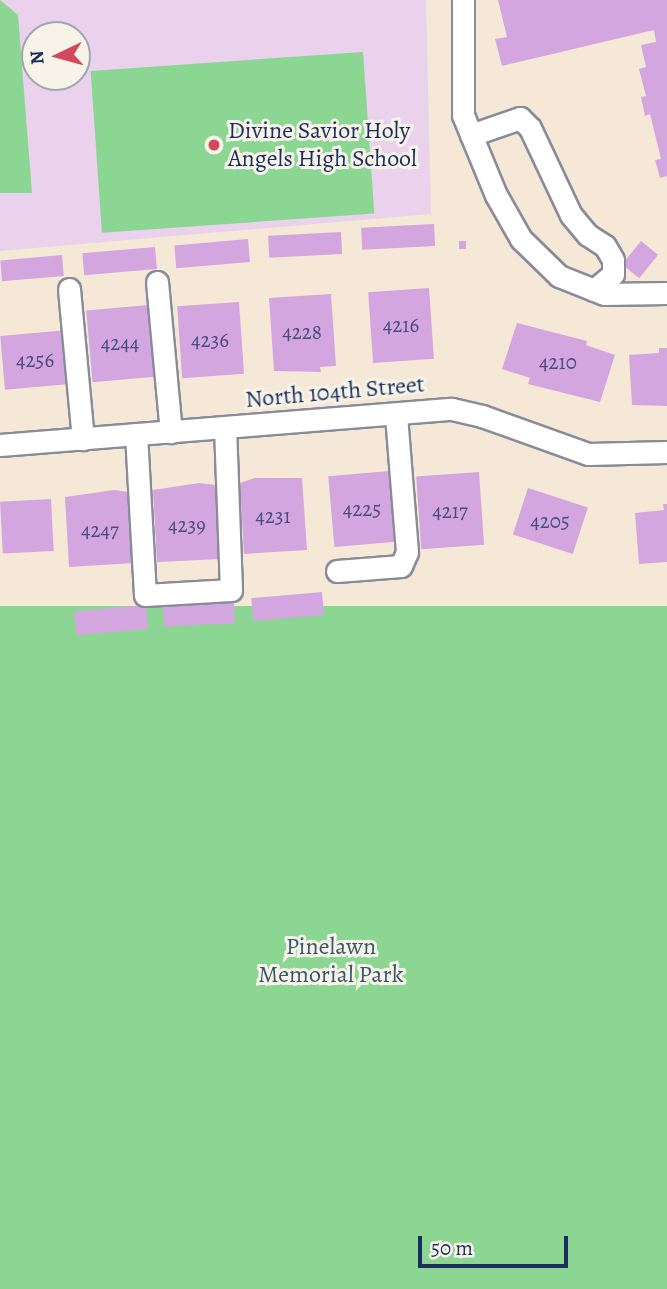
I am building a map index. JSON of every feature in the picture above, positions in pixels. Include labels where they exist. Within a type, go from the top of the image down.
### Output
[{"type":"street","points":[[463,0],[460,47],[463,115],[521,239],[559,276],[594,290],[640,296],[667,293]]},
{"type":"street","points":[[471,135],[520,118],[530,128],[571,215],[588,235],[605,246],[612,260],[613,274],[594,290]]},
{"type":"street","points":[[157,282],[171,432]]},
{"type":"street","points":[[69,289],[83,439]]},
{"type":"street","name":"North 104th Street","points":[[0,445],[452,410],[482,416],[588,454],[667,452]]},
{"type":"street","points":[[337,571],[401,566],[407,552],[396,414]]},
{"type":"street","points":[[136,434],[145,595],[231,590],[225,427]]},
{"type":"shaded area","name":"Divine Savior Holy Angels High School","points":[[0,0],[426,0],[431,214],[0,251]]},
{"type":"green space","points":[[0,0],[18,15],[21,91],[24,91],[32,193],[0,193]]},
{"type":"green space","points":[[363,52],[374,214],[102,233],[91,71]]},
{"type":"green space","name":"Pinelawn Memorial Park","points":[[0,606],[667,606],[667,1289],[0,1289]]},
{"type":"building","points":[[498,0],[667,0],[667,176],[660,178],[655,160],[661,159],[650,114],[645,116],[641,97],[646,96],[639,69],[646,67],[641,45],[656,42],[654,30],[502,66],[495,39],[507,37]]},
{"type":"building","points":[[434,224],[435,246],[362,250],[361,228]]},
{"type":"building","points":[[341,232],[342,254],[269,258],[268,236]]},
{"type":"building","points":[[248,239],[250,262],[176,268],[174,245]]},
{"type":"building","points":[[459,241],[466,241],[466,249],[459,249]]},
{"type":"building","points":[[641,241],[658,255],[639,278],[622,264]]},
{"type":"building","points":[[155,247],[157,269],[84,275],[82,253]]},
{"type":"building","points":[[62,255],[64,276],[2,281],[0,260]]},
{"type":"building","points":[[429,288],[434,359],[373,363],[368,292]]},
{"type":"building","points":[[331,294],[336,366],[320,367],[321,372],[274,371],[269,298]]},
{"type":"building","points":[[239,302],[244,374],[182,378],[177,306]]},
{"type":"building","points":[[148,305],[154,377],[93,382],[86,310]]},
{"type":"building","points":[[517,323],[587,341],[586,345],[615,355],[600,402],[528,384],[530,378],[502,369]]},
{"type":"building","points":[[68,330],[73,384],[5,390],[0,336]]},
{"type":"building","points":[[659,348],[667,348],[667,406],[632,405],[629,355],[659,353]]},
{"type":"building","points":[[389,471],[395,542],[334,547],[328,476]]},
{"type":"building","points":[[479,472],[484,545],[421,549],[416,476]]},
{"type":"building","points":[[255,478],[302,478],[307,550],[244,554],[240,483]]},
{"type":"building","points":[[199,483],[216,485],[221,559],[157,562],[153,490]]},
{"type":"building","points":[[528,488],[588,507],[573,554],[513,535]]},
{"type":"building","points":[[114,490],[130,492],[135,563],[69,567],[65,497]]},
{"type":"building","points":[[51,499],[54,551],[3,554],[0,502]]},
{"type":"building","points":[[663,504],[667,504],[667,562],[639,564],[635,513],[664,510]]},
{"type":"building","points":[[322,592],[324,615],[253,621],[251,598]]},
{"type":"building","points":[[234,602],[235,623],[164,627],[163,606]]},
{"type":"building","points":[[146,605],[148,629],[76,635],[74,611]]},
{"type":"place","name":"Divine Savior Holy Angels High School","points":[[214,145]]}]
